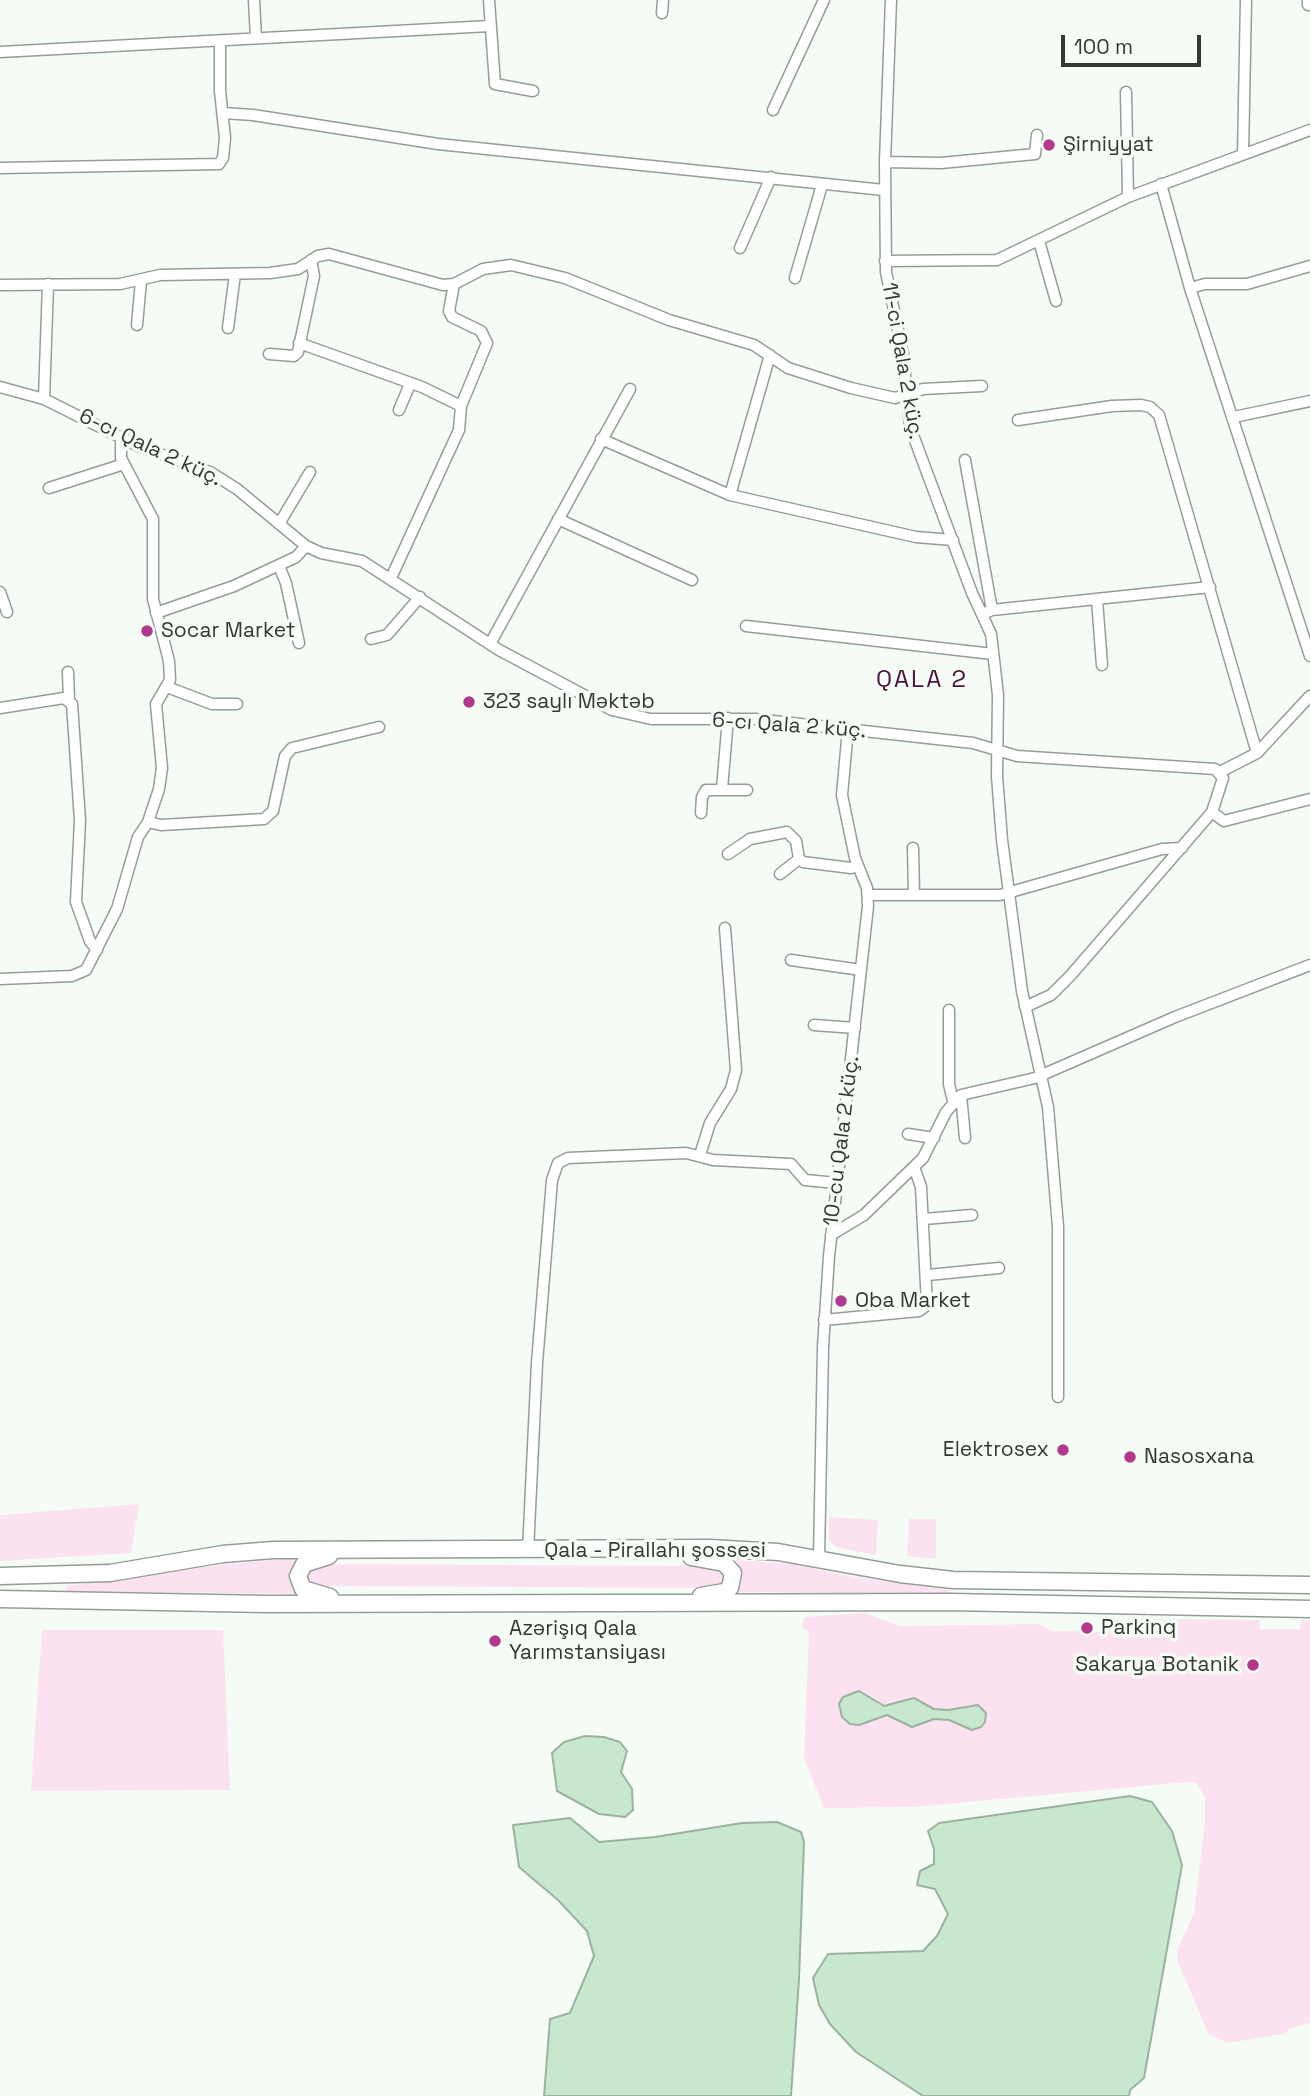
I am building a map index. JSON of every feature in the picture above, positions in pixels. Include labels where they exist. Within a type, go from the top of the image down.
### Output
[{"type":"main road","name":"Qala - Pirallahı şossesi","points":[[0,1576],[110,1573],[248,1551],[528,1551],[631,1548],[755,1550],[953,1580],[1310,1585]]},
{"type":"main road","points":[[626,1604],[724,1592],[732,1581],[733,1573],[724,1563],[631,1548]]},
{"type":"main road","points":[[377,1604],[310,1593],[303,1589],[298,1576],[304,1564],[319,1557],[387,1549]]},
{"type":"main road","points":[[0,1599],[377,1604],[950,1602],[1310,1609]]},
{"type":"street","points":[[254,0],[256,38]]},
{"type":"street","points":[[489,0],[495,84],[533,90]]},
{"type":"street","points":[[662,13],[663,0]]},
{"type":"street","points":[[774,110],[824,0]]},
{"type":"street","name":"11-ci Qala 2 küç.","points":[[891,0],[884,190],[885,261],[903,354],[912,437],[972,593],[988,611],[998,695],[998,789],[1009,893],[1025,1007],[1042,1075],[1058,1227],[1058,1397]]},
{"type":"street","points":[[1243,154],[1246,0]]},
{"type":"street","points":[[0,52],[490,26]]},
{"type":"street","points":[[0,168],[219,164],[225,146],[220,41]]},
{"type":"street","points":[[1126,92],[1128,197]]},
{"type":"street","points":[[223,113],[253,115],[438,144],[884,190]]},
{"type":"street","points":[[885,261],[997,260],[1039,241],[1081,217],[1128,197],[1310,130]]},
{"type":"street","points":[[885,162],[941,163],[1035,154],[1037,135]]},
{"type":"street","points":[[740,248],[771,177]]},
{"type":"street","points":[[1161,184],[1190,289],[1310,656]]},
{"type":"street","points":[[795,278],[822,185]]},
{"type":"street","points":[[1039,241],[1056,301]]},
{"type":"street","points":[[0,285],[120,284],[160,275],[281,272],[298,269],[312,260],[330,254],[437,284],[454,284],[483,269],[504,264],[565,278],[669,320],[754,345],[788,368],[890,398],[923,389],[982,386]]},
{"type":"street","points":[[269,354],[294,356],[298,352],[314,276],[312,260]]},
{"type":"street","points":[[1190,289],[1205,284],[1247,284],[1310,266]]},
{"type":"street","points":[[228,328],[235,274]]},
{"type":"street","points":[[137,325],[141,281]]},
{"type":"street","points":[[44,400],[48,284]]},
{"type":"street","points":[[391,578],[459,430],[461,406],[486,338],[481,331],[452,317],[449,311],[454,284]]},
{"type":"street","points":[[299,343],[461,406]]},
{"type":"street","points":[[730,495],[770,355]]},
{"type":"street","points":[[399,410],[410,384]]},
{"type":"street","name":"6-cı Qala 2 küç.","points":[[0,387],[44,400],[121,439],[210,472],[237,489],[306,546],[327,554],[357,558],[491,644],[612,710],[651,719],[728,718],[848,729],[981,744],[1017,756],[1204,767],[1220,772]]},
{"type":"street","points":[[491,644],[630,389]]},
{"type":"street","points":[[1234,417],[1310,401]]},
{"type":"street","points":[[1018,420],[1112,406],[1141,405],[1156,411],[1210,587],[1256,753]]},
{"type":"street","points":[[0,979],[76,975],[86,970],[117,909],[138,837],[148,822],[162,772],[156,704],[167,687],[170,661],[156,613],[153,591],[153,519],[124,464],[120,452],[121,439]]},
{"type":"street","points":[[601,439],[730,495],[916,537],[953,540]]},
{"type":"street","points":[[964,460],[988,611],[1210,587]]},
{"type":"street","points":[[49,488],[124,464]]},
{"type":"street","points":[[279,524],[310,472]]},
{"type":"street","points":[[558,519],[692,580]]},
{"type":"street","points":[[156,613],[199,600],[279,566],[306,546]]},
{"type":"street","points":[[279,566],[286,583],[299,643]]},
{"type":"street","points":[[0,592],[7,612]]},
{"type":"street","points":[[371,639],[387,635],[420,597]]},
{"type":"street","points":[[1097,600],[1102,665]]},
{"type":"street","points":[[746,626],[993,654]]},
{"type":"street","points":[[68,672],[69,700],[74,714],[80,811],[76,902],[90,941],[97,950]]},
{"type":"street","points":[[167,687],[212,704],[237,704]]},
{"type":"street","points":[[1025,1007],[1051,995],[1061,986],[1212,812],[1221,785],[1220,772],[1256,753],[1310,696]]},
{"type":"street","points":[[0,708],[69,700]]},
{"type":"street","points":[[722,789],[728,718]]},
{"type":"street","points":[[148,822],[161,825],[264,819],[273,811],[285,756],[292,748],[379,727]]},
{"type":"street","name":"10-cu Qala 2 küç.","points":[[819,1558],[824,1320],[868,895],[857,866],[842,795],[848,729]]},
{"type":"street","points":[[701,813],[703,793],[722,789],[747,790]]},
{"type":"street","points":[[1212,812],[1220,820],[1228,821],[1310,799]]},
{"type":"street","points":[[728,854],[750,839],[781,831],[787,832],[796,841],[799,859]]},
{"type":"street","points":[[913,848],[914,895]]},
{"type":"street","points":[[868,895],[1009,893],[1162,849],[1182,848]]},
{"type":"street","points":[[780,874],[799,859],[844,867],[857,866]]},
{"type":"street","points":[[700,1155],[714,1114],[732,1089],[736,1070],[724,928]]},
{"type":"street","points":[[791,960],[861,970]]},
{"type":"street","points":[[831,1235],[864,1215],[914,1167],[957,1098],[1042,1075],[1175,1017],[1310,965]]},
{"type":"street","points":[[949,1010],[949,1084],[957,1098],[965,1138]]},
{"type":"street","points":[[814,1025],[855,1028]]},
{"type":"street","points":[[908,1134],[934,1138]]},
{"type":"street","points":[[528,1551],[537,1363],[554,1169],[568,1158],[686,1153],[713,1160],[791,1164],[804,1180],[837,1183]]},
{"type":"street","points":[[824,1320],[924,1310],[928,1275],[921,1186],[914,1167]]},
{"type":"street","points":[[924,1219],[972,1215]]},
{"type":"street","points":[[928,1275],[999,1268]]},
{"type":"shaded area","points":[[139,1504],[131,1553],[0,1561],[0,1515]]},
{"type":"shaded area","points":[[829,1517],[878,1520],[876,1555],[836,1547],[829,1540]]},
{"type":"shaded area","points":[[909,1519],[936,1519],[936,1559],[907,1556]]},
{"type":"shaded area","points":[[298,1558],[290,1575],[298,1594],[67,1591],[67,1586],[228,1564]]},
{"type":"shaded area","points":[[736,1560],[792,1564],[855,1577],[949,1590],[950,1594],[737,1592],[742,1575]]},
{"type":"shaded area","points":[[321,1564],[714,1566],[725,1572],[725,1580],[712,1588],[317,1586],[311,1583],[309,1574],[310,1570]]},
{"type":"shaded area","points":[[865,1613],[900,1626],[1038,1624],[1053,1631],[1129,1632],[1130,1619],[1259,1620],[1260,1629],[1300,1629],[1301,1620],[1310,1620],[1310,2023],[1291,2028],[1283,2034],[1228,2043],[1209,2035],[1177,1960],[1178,1948],[1194,1913],[1205,1821],[1205,1797],[1198,1784],[1189,1782],[914,1807],[824,1808],[804,1758],[809,1632],[802,1627],[804,1617]]},
{"type":"shaded area","points":[[42,1630],[223,1630],[230,1790],[31,1791]]},
{"type":"shaded area","points":[[859,1691],[884,1706],[914,1698],[934,1709],[948,1710],[978,1705],[986,1713],[985,1722],[981,1727],[972,1730],[949,1720],[934,1719],[912,1727],[887,1715],[859,1725],[850,1724],[842,1717],[839,1704],[843,1697]]},
{"type":"shaded area","points":[[585,1736],[604,1737],[620,1742],[627,1751],[621,1772],[632,1789],[633,1810],[625,1817],[599,1814],[557,1791],[552,1753],[564,1742]]},
{"type":"shaded area","points":[[1130,1796],[1152,1802],[1172,1831],[1182,1865],[1144,2078],[1130,2090],[1129,2096],[923,2096],[856,2052],[830,2024],[819,2005],[813,1978],[828,1954],[923,1951],[937,1936],[948,1914],[935,1889],[917,1885],[920,1871],[934,1864],[934,1849],[928,1831],[939,1823]]},
{"type":"shaded area","points":[[570,1818],[599,1842],[655,1837],[742,1823],[777,1822],[801,1832],[804,1842],[799,1979],[791,2096],[544,2096],[550,2019],[570,2013],[594,1956],[587,1931],[558,1900],[519,1867],[513,1825]]},
{"type":"place","name":"Şirniyyat","points":[[1049,145]]},
{"type":"place","name":"Socar Market","points":[[147,631]]},
{"type":"place","name":"323 saylı Məktəb","points":[[469,702]]},
{"type":"place","name":"Oba Market","points":[[841,1301]]},
{"type":"place","name":"Elektrosex","points":[[1063,1450]]},
{"type":"place","name":"Nasosxana","points":[[1130,1457]]},
{"type":"place","name":"Parkinq","points":[[1087,1628]]},
{"type":"place","name":"Azərişıq Qala Yarımstansiyası","points":[[495,1641]]},
{"type":"place","name":"Sakarya Botanik","points":[[1253,1665]]},
{"type":"district","name":"QALA 2","points":[[922,680]]}]
